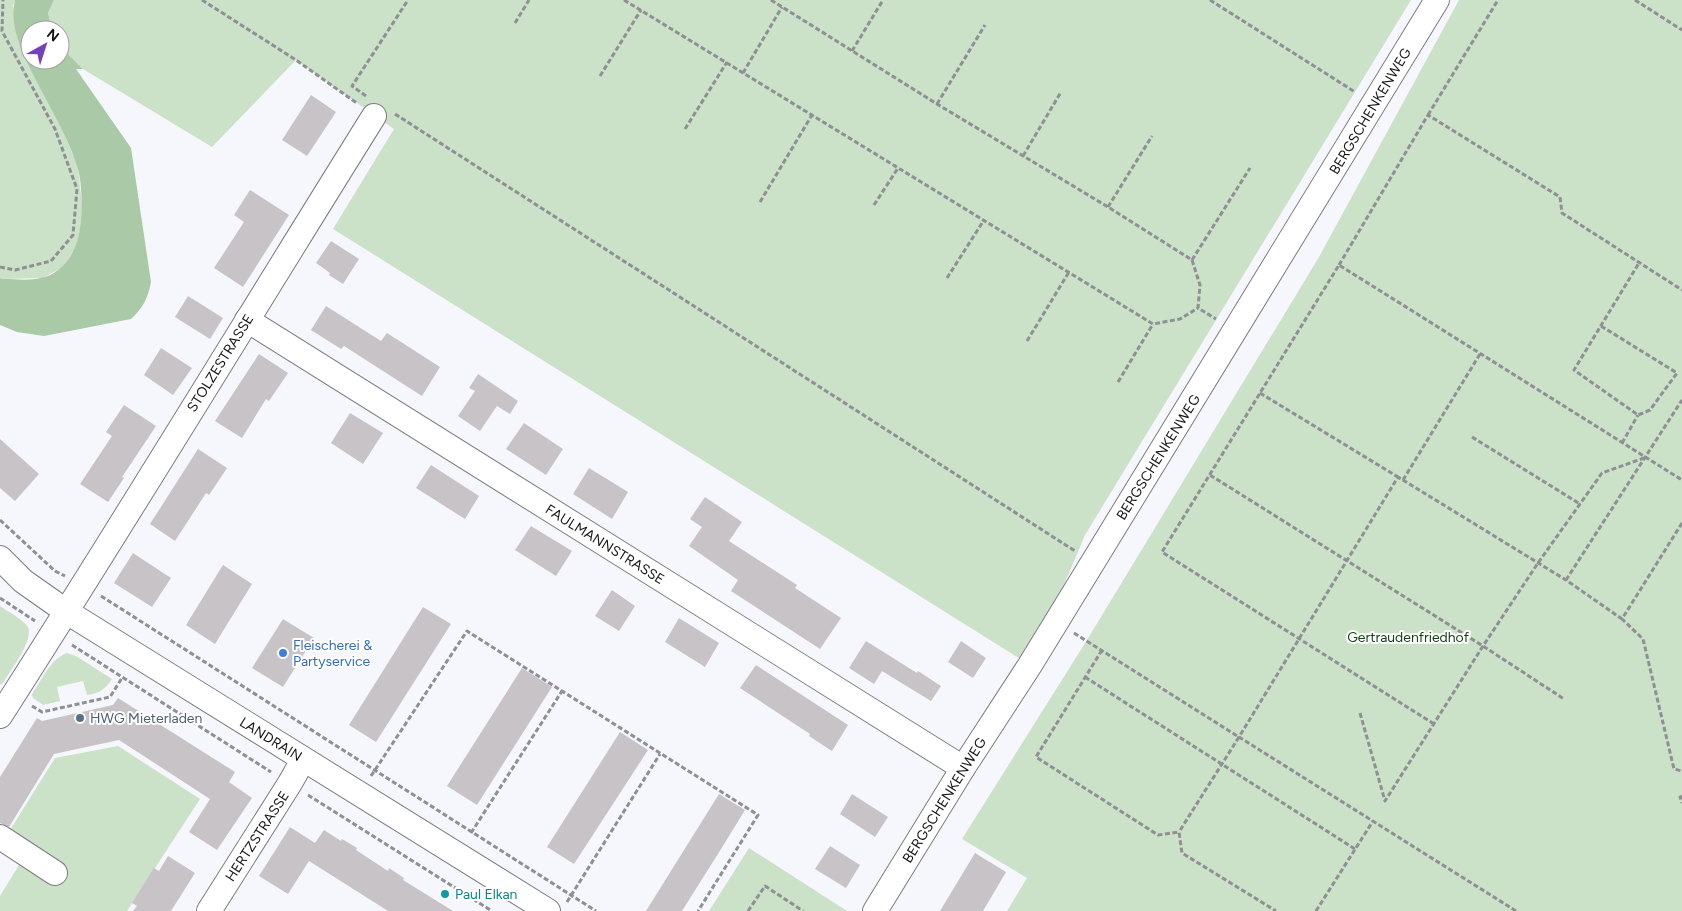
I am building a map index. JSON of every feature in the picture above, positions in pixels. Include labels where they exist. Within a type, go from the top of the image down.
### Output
[{"type":"street","name":"BERGSCHENKENWEG","points":[[875,911],[963,768],[1030,665],[1438,0]]},
{"type":"street","name":"STOLZESTRASSE","points":[[0,716],[84,585],[377,108]]},
{"type":"street","name":"FAULMANNSTRASSE","points":[[247,320],[963,768]]},
{"type":"street","name":"LANDRAIN","points":[[0,558],[23,580],[67,612],[138,654],[303,760],[547,908]]},
{"type":"street","name":"HERTZSTRASSE","points":[[209,911],[303,760]]},
{"type":"street","points":[[0,837],[55,873]]},
{"type":"path","points":[[0,267],[15,270],[51,261],[73,234],[77,189],[55,129],[2,30],[3,0]]},
{"type":"path","points":[[202,0],[296,60],[377,108],[1077,552]]},
{"type":"path","points":[[377,108],[352,86],[408,0]]},
{"type":"path","points":[[515,23],[529,0]]},
{"type":"path","points":[[624,0],[1153,324],[1180,319],[1198,308]]},
{"type":"path","points":[[771,0],[1192,260],[1200,285],[1198,308]]},
{"type":"path","points":[[852,51],[883,0]]},
{"type":"path","points":[[1210,0],[1375,102]]},
{"type":"path","points":[[1434,724],[1162,552],[1340,265],[1498,0]]},
{"type":"path","points":[[1635,0],[1682,30]]},
{"type":"path","points":[[743,73],[782,7]]},
{"type":"path","points":[[600,76],[641,10]]},
{"type":"path","points":[[937,104],[985,25]]},
{"type":"path","points":[[685,129],[727,62]]},
{"type":"path","points":[[1023,156],[1061,92]]},
{"type":"path","points":[[760,202],[812,115]]},
{"type":"path","points":[[1428,115],[1560,197],[1562,213],[1682,290]]},
{"type":"path","points":[[1108,208],[1152,136]]},
{"type":"path","points":[[874,205],[898,168]]},
{"type":"path","points":[[1192,260],[1250,168]]},
{"type":"path","points":[[948,278],[984,220]]},
{"type":"path","points":[[1638,415],[1574,370],[1640,263]]},
{"type":"path","points":[[1340,265],[1644,458],[1682,480]]},
{"type":"path","points":[[1027,341],[1069,272]]},
{"type":"path","points":[[1198,308],[1235,330]]},
{"type":"path","points":[[1118,382],[1153,324]]},
{"type":"path","points":[[1601,326],[1677,373],[1650,410],[1638,415],[1622,443]]},
{"type":"path","points":[[1403,480],[1480,354]]},
{"type":"path","points":[[1260,393],[1566,580],[1622,619],[1643,639],[1674,769],[1682,770]]},
{"type":"path","points":[[1566,580],[1682,400]]},
{"type":"path","points":[[1472,437],[1580,504]]},
{"type":"path","points":[[1360,713],[1386,801],[1483,646],[1538,563],[1602,473],[1644,458]]},
{"type":"path","points":[[1210,474],[1564,699]]},
{"type":"path","points":[[1276,911],[1182,852],[1179,832],[1240,737],[1398,477]]},
{"type":"path","points":[[0,520],[55,571],[84,585],[596,911]]},
{"type":"path","points":[[1622,619],[1682,523]]},
{"type":"path","points":[[0,598],[122,678],[492,911]]},
{"type":"path","points":[[1056,622],[1516,911]]},
{"type":"path","points":[[360,793],[467,631],[758,815],[698,911]]},
{"type":"path","points":[[1102,650],[1036,757],[1158,836],[1179,832]]},
{"type":"path","points":[[37,709],[42,712],[110,697],[138,654]]},
{"type":"path","points":[[1085,677],[1355,849]]},
{"type":"path","points":[[456,854],[562,691]]},
{"type":"path","points":[[547,908],[572,895],[660,754]]},
{"type":"path","points":[[1682,796],[1680,797],[1682,803]]},
{"type":"path","points":[[1316,911],[1373,821]]},
{"type":"path","points":[[748,911],[765,886],[803,911]]},
{"type":"green space","points":[[0,0],[15,0],[13,6],[20,29],[20,70],[32,70],[60,124],[78,167],[82,205],[80,231],[76,246],[61,268],[43,278],[0,278]]},
{"type":"green space","points":[[15,0],[54,0],[48,13],[50,20],[20,20],[20,44],[14,24]]},
{"type":"green space","points":[[54,0],[1411,0],[1085,535],[1030,665],[333,229],[394,129],[296,60],[212,147],[83,69],[70,56],[70,20],[50,20],[48,13]]},
{"type":"green space","name":"Gertraudenfriedhof","points":[[1459,0],[1682,0],[1682,911],[1007,911],[1027,878],[962,839],[1087,640],[1319,257]]},
{"type":"green space","points":[[70,56],[83,69],[76,69],[131,148],[151,282],[144,302],[131,319],[44,336],[17,332],[0,325],[0,278],[37,279],[54,273],[70,257],[80,230],[81,192],[77,166],[60,126],[31,70],[70,70]]},
{"type":"green space","points":[[0,606],[23,621],[28,627],[29,633],[25,647],[0,685]]},
{"type":"green space","points":[[67,653],[76,656],[112,679],[101,690],[87,695],[83,681],[57,687],[60,701],[43,705],[33,698],[32,694],[51,665]]},
{"type":"green space","points":[[118,746],[200,799],[127,911],[0,911],[0,896],[32,844],[10,830],[55,758]]},
{"type":"green space","points":[[749,848],[847,911],[709,911]]},
{"type":"building","points":[[311,95],[336,112],[307,156],[282,140]]},
{"type":"building","points":[[250,190],[289,215],[243,287],[214,268],[244,222],[234,215]]},
{"type":"building","points":[[331,241],[359,259],[343,284],[316,263]]},
{"type":"building","points":[[188,296],[223,318],[210,339],[175,317]]},
{"type":"building","points":[[326,306],[381,341],[387,333],[440,367],[422,396],[344,346],[341,349],[311,330]]},
{"type":"building","points":[[161,348],[192,368],[173,395],[144,375]]},
{"type":"building","points":[[259,354],[288,373],[269,401],[266,399],[242,438],[215,421]]},
{"type":"building","points":[[478,374],[518,401],[510,414],[497,406],[480,431],[458,416],[475,391],[469,388]]},
{"type":"building","points":[[124,405],[156,426],[122,477],[124,478],[108,502],[80,484],[112,436],[106,432]]},
{"type":"building","points":[[350,413],[383,433],[363,464],[331,443]]},
{"type":"building","points":[[524,423],[563,449],[546,475],[506,449]]},
{"type":"building","points":[[0,439],[39,474],[15,501],[0,488]]},
{"type":"building","points":[[198,449],[227,468],[209,495],[206,493],[175,541],[150,524]]},
{"type":"building","points":[[431,465],[479,496],[465,519],[416,488]]},
{"type":"building","points":[[589,468],[628,492],[612,519],[573,494]]},
{"type":"building","points":[[705,497],[742,522],[729,541],[797,585],[795,588],[841,618],[820,649],[731,591],[738,580],[689,546],[702,527],[690,519]]},
{"type":"building","points":[[531,526],[572,551],[556,576],[515,550]]},
{"type":"building","points":[[133,553],[171,578],[152,607],[114,583]]},
{"type":"building","points":[[223,565],[252,584],[215,644],[186,625]]},
{"type":"building","points":[[612,590],[635,606],[619,631],[595,616]]},
{"type":"building","points":[[423,607],[451,624],[376,742],[349,725]]},
{"type":"building","points":[[679,618],[719,643],[705,667],[665,642]]},
{"type":"building","name":"Fleischerei & Partyservice","points":[[283,619],[314,638],[283,687],[252,668]]},
{"type":"building","points":[[866,641],[941,686],[931,701],[882,671],[874,684],[849,668]]},
{"type":"building","points":[[961,641],[986,658],[973,678],[948,662]]},
{"type":"building","points":[[756,665],[848,725],[832,751],[809,736],[810,734],[740,688]]},
{"type":"building","points":[[522,668],[552,687],[477,805],[447,786]]},
{"type":"building","points":[[118,698],[235,772],[229,782],[252,798],[217,850],[189,832],[210,799],[119,740],[54,754],[9,827],[0,823],[0,777],[37,718],[42,721],[113,705]]},
{"type":"building","points":[[620,732],[648,750],[574,864],[547,847]]},
{"type":"building","points":[[719,794],[745,810],[721,849],[682,911],[646,911]]},
{"type":"building","points":[[852,794],[888,817],[875,837],[840,814]]},
{"type":"building","points":[[290,827],[315,843],[324,830],[341,841],[342,839],[388,871],[389,868],[404,878],[403,880],[453,911],[388,911],[309,861],[288,894],[259,876]]},
{"type":"building","points":[[830,846],[860,865],[846,888],[815,869]]},
{"type":"building","points":[[975,853],[1006,872],[983,911],[940,911]]},
{"type":"building","points":[[168,856],[195,873],[171,911],[133,911],[137,906],[132,903],[154,868],[159,871]]},
{"type":"place","name":"Fleischerei & Partyservice","points":[[283,653]]},
{"type":"place","name":"HWG Mieterladen","points":[[80,718]]},
{"type":"place","name":"Paul Elkan","points":[[445,894]]}]
